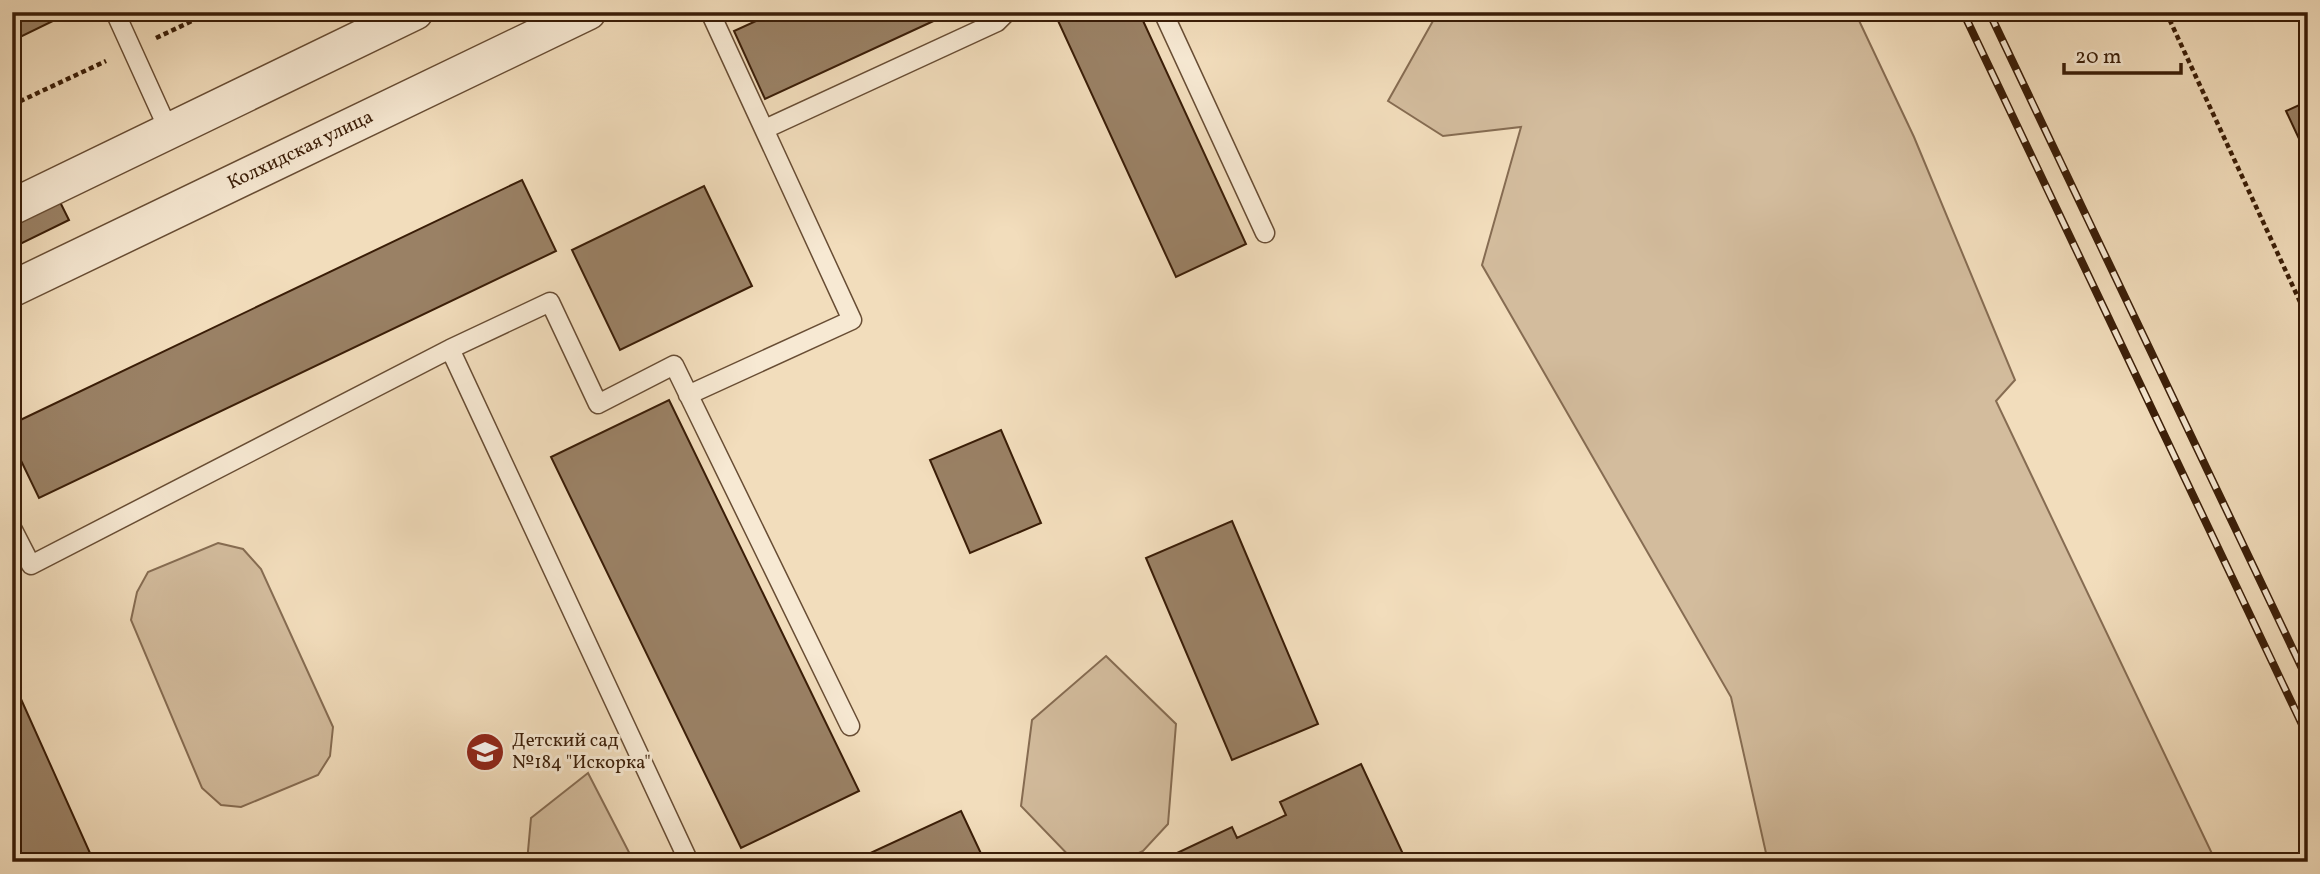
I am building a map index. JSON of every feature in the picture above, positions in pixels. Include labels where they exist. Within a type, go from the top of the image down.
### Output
[{"type":"street","points":[[12,207],[415,12]]},
{"type":"street","name":"Колхидская улица","points":[[12,289],[588,12]]},
{"type":"lane","points":[[115,12],[169,131]]},
{"type":"lane","points":[[688,395],[852,320],[710,12]]},
{"type":"lane","points":[[765,129],[997,22],[1007,12]]},
{"type":"lane","points":[[1163,12],[1265,233]]},
{"type":"lane","points":[[12,528],[31,565],[450,349],[550,302],[597,404],[674,365],[850,726]]},
{"type":"lane","points":[[450,349],[689,862]]},
{"type":"path","points":[[2166,12],[2308,319]]},
{"type":"shaded area","points":[[1438,12],[1855,12],[1914,137],[2015,380],[1996,401],[2216,862],[1768,862],[1731,697],[1482,265],[1521,127],[1443,136],[1388,101]]},
{"type":"shaded area","points":[[218,543],[243,549],[261,569],[333,727],[330,756],[318,775],[241,807],[221,805],[202,788],[131,620],[137,592],[148,572]]},
{"type":"shaded area","points":[[1106,656],[1176,724],[1168,824],[1143,851],[1121,862],[1075,862],[1021,806],[1032,720]]},
{"type":"shaded area","points":[[588,773],[634,862],[527,862],[531,818]]},
{"type":"building","points":[[12,12],[54,12],[57,19],[12,41]]},
{"type":"building","points":[[776,12],[953,12],[765,99],[734,31]]},
{"type":"building","points":[[1054,12],[1139,12],[1246,244],[1176,277]]},
{"type":"building","points":[[2308,101],[2308,158],[2286,111]]},
{"type":"building","points":[[522,180],[556,251],[39,498],[12,442],[12,424]]},
{"type":"building","points":[[704,186],[752,286],[620,350],[572,250]]},
{"type":"building","points":[[57,196],[69,220],[12,248],[12,219]]},
{"type":"building","points":[[669,400],[859,791],[741,848],[551,457]]},
{"type":"building","points":[[1001,430],[1041,523],[970,553],[930,460]]},
{"type":"building","points":[[1232,521],[1318,724],[1232,760],[1146,558]]},
{"type":"building","points":[[12,679],[94,862],[12,862]]},
{"type":"building","points":[[1361,764],[1403,854],[1386,862],[1158,862],[1232,827],[1237,838],[1286,815],[1280,802]]},
{"type":"building","points":[[961,811],[985,862],[869,862],[866,855]]},
{"type":"railway","points":[[1963,12],[2308,737]]},
{"type":"railway","points":[[1989,12],[2308,681]]},
{"type":"place","name":"Детский сад №184 \"Искорка\"","points":[[485,752]]}]
